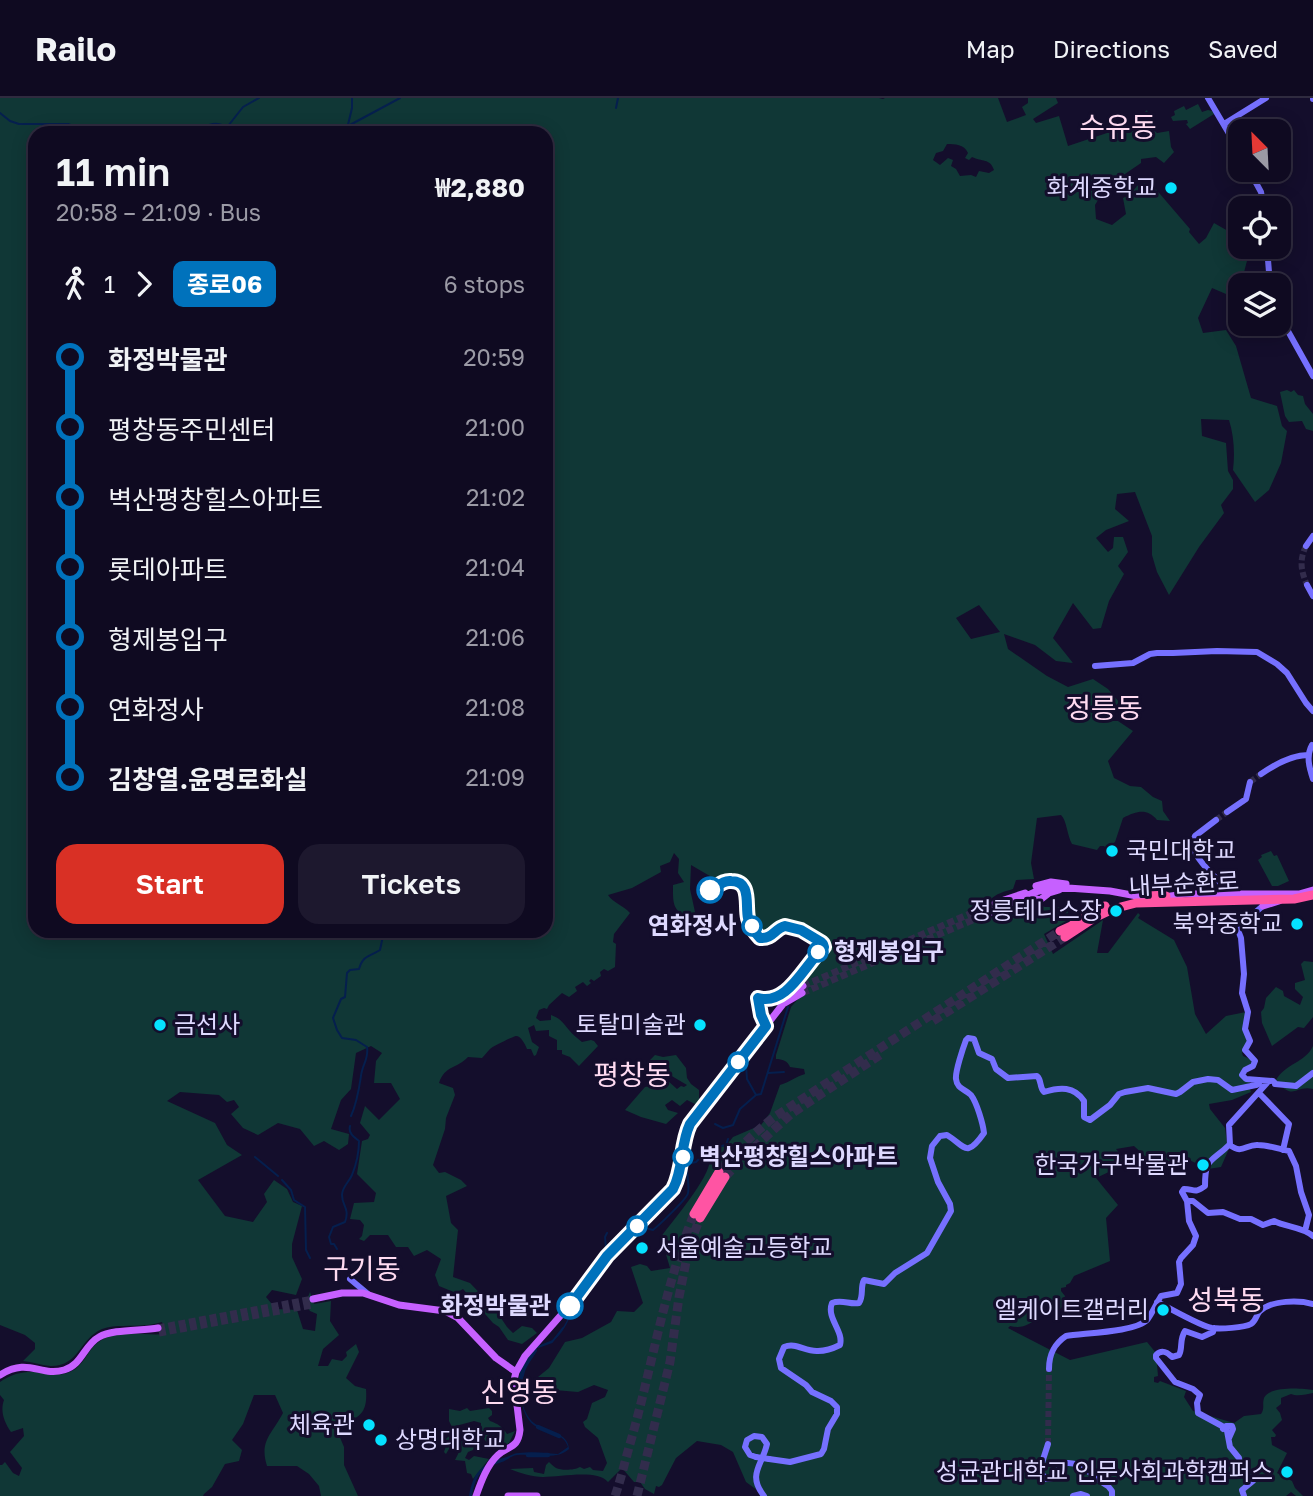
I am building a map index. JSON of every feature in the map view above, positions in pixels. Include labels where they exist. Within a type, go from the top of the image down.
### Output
[{"type":"highway","name":"내부순환로","points":[[1092,915],[1136,903],[1313,894]]},
{"type":"highway","points":[[1148,895],[1181,897],[1220,904],[1255,899]]},
{"type":"highway","points":[[1181,897],[1200,895],[1255,899]]},
{"type":"highway","name":"내부순환로","points":[[1063,934],[1116,902],[1255,899]]},
{"type":"highway","points":[[697,1216],[722,1174]]},
{"type":"main road","points":[[1036,886],[1051,882],[1065,883],[1071,887]]},
{"type":"main road","points":[[995,903],[1046,886],[1110,891],[1158,900],[1181,897]]},
{"type":"main road","points":[[991,912],[1054,887],[1092,887],[1181,897],[1288,900],[1299,900],[1313,894]]},
{"type":"main road","points":[[1034,898],[1040,900],[1054,891],[1071,887]]},
{"type":"main road","points":[[1255,899],[1288,900]]},
{"type":"main road","points":[[496,1358],[513,1361],[531,1348],[569,1306],[607,1256],[673,1189],[680,1176],[685,1137],[690,1124],[774,1016],[775,1011],[795,990],[802,989]]},
{"type":"main road","points":[[312,1302],[354,1290],[399,1306],[438,1309],[453,1314],[496,1358],[509,1377],[515,1393]]},
{"type":"main road","points":[[0,1375],[12,1369],[29,1366],[63,1370],[78,1362],[92,1342],[108,1333],[159,1331]]},
{"type":"main road","points":[[481,1496],[480,1485],[493,1461],[499,1453],[514,1446],[519,1437],[514,1380],[531,1348]]},
{"type":"main road","points":[[496,1358],[516,1372]]},
{"type":"main road","points":[[508,1496],[537,1496]]},
{"type":"street","points":[[1208,98],[1228,131]]},
{"type":"street","points":[[1224,124],[1266,98]]},
{"type":"street","points":[[1291,335],[1313,376]]},
{"type":"street","points":[[1306,546],[1313,536]]},
{"type":"street","points":[[1307,585],[1313,596]]},
{"type":"street","points":[[1095,666],[1133,663],[1157,653],[1254,652],[1281,667],[1313,711]]},
{"type":"street","points":[[1312,745],[1308,755],[1313,779]]},
{"type":"street","points":[[1261,774],[1278,763],[1308,755]]},
{"type":"street","points":[[1227,812],[1245,799],[1250,782]]},
{"type":"street","points":[[1216,820],[1195,836],[1192,845],[1197,856],[1223,884],[1255,899],[1244,916],[1232,914],[1241,938],[1244,974],[1242,993],[1248,1012],[1245,1029],[1251,1041],[1245,1050],[1255,1061],[1253,1066],[1242,1074],[1243,1077],[1257,1083],[1296,1086],[1313,1073]]},
{"type":"street","points":[[764,1496],[755,1479],[767,1444],[762,1437],[754,1436],[747,1440],[748,1454],[757,1457],[769,1459],[790,1462],[821,1454],[827,1431],[838,1412],[833,1403],[812,1392],[781,1368],[779,1362],[783,1347],[792,1345],[818,1351],[840,1345],[842,1339],[830,1312],[831,1305],[841,1301],[859,1303],[864,1280],[884,1284],[895,1273],[928,1252],[950,1211],[950,1204],[938,1182],[930,1158],[932,1146],[940,1136],[947,1135],[965,1149],[984,1133],[970,1094],[956,1082],[968,1038],[974,1039],[979,1053],[992,1059],[996,1069],[1008,1078],[1037,1076],[1044,1091],[1058,1088],[1075,1091],[1084,1101],[1084,1117],[1090,1120],[1125,1091],[1148,1088],[1176,1094],[1194,1082],[1208,1079],[1218,1080],[1232,1090],[1257,1083],[1273,1081],[1276,1084]]},
{"type":"street","points":[[1257,1083],[1259,1093],[1289,1124],[1283,1150]]},
{"type":"street","points":[[1230,1145],[1229,1125],[1267,1083]]},
{"type":"street","points":[[1230,1145],[1239,1150],[1255,1144],[1289,1151],[1308,1210],[1306,1231]]},
{"type":"street","points":[[1049,1369],[1052,1351],[1064,1338],[1142,1324],[1161,1297],[1179,1291],[1179,1262],[1195,1242],[1196,1236],[1189,1221],[1187,1202],[1182,1192],[1184,1189],[1196,1191],[1205,1186],[1207,1165],[1230,1145]]},
{"type":"street","points":[[1187,1202],[1192,1201],[1208,1213],[1223,1212],[1260,1224],[1274,1221],[1306,1231],[1313,1237]]},
{"type":"street","points":[[1157,1302],[1214,1328],[1247,1326],[1253,1323],[1258,1312],[1278,1304],[1297,1300],[1313,1304]]},
{"type":"street","points":[[1214,1328],[1213,1332],[1202,1337],[1185,1331],[1179,1355],[1172,1357],[1161,1352],[1156,1355],[1156,1359],[1175,1382],[1198,1392],[1198,1413],[1225,1431],[1230,1447],[1239,1458],[1240,1469],[1253,1481],[1243,1488],[1244,1496]]},
{"type":"street","points":[[1048,1444],[1040,1469],[1046,1479],[1053,1478],[1062,1464],[1070,1462],[1108,1486],[1112,1496]]},
{"type":"street","points":[[1073,1496],[1087,1496]]},
{"type":"green space","points":[[0,98],[998,98],[1007,122],[1026,115],[1022,107],[1028,103],[1028,98],[1056,98],[1058,103],[1033,119],[1036,123],[1059,116],[1068,146],[1116,130],[1121,135],[1147,110],[1150,127],[1157,133],[1169,131],[1174,152],[1164,163],[1156,157],[1141,159],[1141,163],[1106,187],[1095,205],[1096,219],[1112,225],[1126,214],[1123,198],[1148,180],[1190,229],[1189,232],[1199,244],[1206,238],[1214,223],[1228,231],[1228,259],[1247,259],[1244,273],[1228,273],[1226,294],[1212,288],[1198,318],[1203,333],[1226,330],[1236,346],[1251,398],[1277,406],[1282,426],[1287,431],[1281,463],[1269,490],[1255,502],[1233,470],[1234,445],[1229,420],[1201,419],[1202,436],[1226,443],[1228,471],[1233,480],[1233,489],[1221,505],[1224,513],[1169,595],[1157,572],[1152,555],[1152,536],[1135,492],[1117,494],[1115,509],[1129,521],[1106,530],[1096,538],[1108,552],[1113,548],[1114,537],[1123,537],[1128,552],[1118,566],[1124,574],[1109,601],[1101,628],[1093,629],[1073,603],[1053,638],[1073,663],[1056,661],[1035,645],[1004,634],[1008,649],[1047,676],[1068,687],[1093,679],[1108,689],[1119,702],[1110,713],[1113,721],[1118,721],[1133,731],[1108,761],[1114,778],[1130,786],[1141,787],[1162,801],[1163,811],[1170,821],[1157,820],[1146,812],[1133,814],[1123,818],[1115,842],[1106,848],[1100,846],[1097,850],[1072,844],[1061,815],[1037,818],[1031,863],[1034,879],[1016,880],[1013,889],[991,899],[983,914],[988,919],[1031,901],[1045,907],[1069,907],[1066,921],[1044,934],[1053,954],[1103,920],[1097,953],[1108,953],[1138,913],[1138,918],[1174,940],[1187,967],[1195,1014],[1206,1034],[1226,1016],[1246,1012],[1248,1041],[1242,1053],[1252,1063],[1241,1073],[1251,1081],[1248,1084],[1251,1092],[1232,1100],[1209,1104],[1225,1128],[1228,1151],[1221,1167],[1208,1169],[1179,1155],[1158,1168],[1134,1146],[1116,1149],[1128,1163],[1096,1178],[1118,1205],[1106,1218],[1110,1261],[1074,1276],[1066,1287],[1061,1288],[1065,1296],[1059,1310],[1049,1311],[1050,1304],[1045,1303],[1035,1312],[1039,1316],[1032,1322],[1022,1327],[1008,1328],[1070,1360],[1147,1342],[1156,1353],[1158,1376],[1154,1377],[1154,1382],[1160,1381],[1186,1391],[1184,1397],[1193,1411],[1234,1423],[1244,1416],[1261,1414],[1264,1398],[1272,1391],[1313,1390],[1313,1393],[1291,1394],[1281,1398],[1281,1404],[1276,1408],[1282,1420],[1272,1430],[1275,1437],[1271,1437],[1272,1445],[1287,1453],[1277,1473],[1292,1481],[1303,1496],[1296,1496],[1291,1492],[1286,1496],[765,1496],[746,1482],[733,1452],[721,1445],[697,1441],[676,1458],[662,1485],[656,1486],[654,1494],[640,1482],[634,1482],[622,1468],[608,1482],[596,1476],[539,1477],[510,1469],[533,1468],[534,1472],[544,1474],[549,1462],[562,1470],[590,1467],[603,1471],[607,1463],[598,1438],[583,1422],[587,1419],[592,1403],[605,1397],[608,1390],[594,1385],[578,1392],[543,1389],[538,1377],[549,1368],[565,1342],[582,1338],[611,1322],[617,1311],[634,1312],[643,1303],[631,1267],[640,1264],[651,1271],[670,1268],[661,1237],[704,1178],[710,1160],[718,1159],[718,1147],[726,1146],[733,1137],[761,1125],[770,1113],[780,1085],[805,1074],[804,1069],[790,1067],[788,1063],[776,1059],[776,1055],[791,1007],[805,991],[805,975],[832,948],[816,935],[781,922],[765,934],[758,932],[748,895],[753,889],[739,875],[735,879],[715,879],[691,865],[690,889],[695,912],[692,919],[685,916],[677,910],[674,902],[673,885],[684,882],[678,873],[679,859],[674,853],[670,862],[660,866],[661,872],[632,888],[608,895],[630,913],[614,934],[615,967],[608,971],[604,969],[600,972],[601,976],[594,981],[591,979],[587,986],[583,982],[575,987],[577,991],[569,997],[562,993],[547,1009],[539,1010],[536,1018],[540,1021],[551,1020],[551,1015],[554,1016],[582,1042],[591,1040],[598,1046],[579,1066],[570,1057],[562,1054],[562,1050],[557,1050],[557,1040],[549,1036],[549,1030],[536,1031],[534,1025],[528,1028],[532,1042],[539,1047],[536,1055],[534,1056],[531,1049],[527,1049],[516,1036],[492,1048],[482,1058],[468,1057],[448,1070],[439,1083],[453,1088],[455,1095],[433,1165],[439,1173],[445,1172],[467,1186],[446,1196],[451,1223],[458,1230],[453,1277],[470,1283],[513,1333],[522,1326],[532,1328],[537,1333],[522,1344],[508,1340],[463,1289],[456,1293],[439,1286],[435,1275],[441,1259],[427,1250],[414,1256],[408,1247],[396,1247],[388,1235],[370,1235],[364,1241],[359,1239],[364,1225],[360,1220],[350,1219],[354,1203],[374,1202],[376,1193],[357,1174],[362,1141],[370,1135],[360,1123],[365,1106],[379,1120],[400,1099],[391,1083],[374,1083],[376,1061],[382,1053],[371,1046],[356,1053],[351,1089],[341,1100],[331,1129],[349,1134],[348,1144],[339,1150],[324,1141],[314,1146],[300,1129],[278,1123],[258,1135],[243,1128],[231,1114],[239,1107],[234,1100],[227,1102],[219,1095],[180,1092],[167,1101],[215,1123],[227,1145],[242,1155],[198,1180],[225,1216],[253,1222],[267,1202],[264,1194],[274,1180],[287,1189],[293,1202],[302,1206],[292,1244],[292,1257],[302,1279],[296,1295],[272,1290],[266,1297],[276,1309],[297,1310],[303,1329],[315,1331],[317,1314],[310,1311],[305,1304],[310,1292],[314,1304],[331,1301],[330,1321],[339,1335],[323,1349],[318,1366],[328,1366],[332,1359],[342,1361],[347,1356],[346,1352],[356,1344],[359,1352],[346,1378],[355,1386],[366,1389],[365,1405],[356,1418],[336,1428],[344,1447],[344,1465],[358,1496],[321,1496],[319,1486],[309,1474],[297,1466],[267,1466],[266,1444],[283,1413],[275,1395],[254,1395],[243,1424],[232,1440],[242,1450],[239,1461],[225,1464],[212,1487],[203,1496],[0,1496],[0,1465],[5,1462],[13,1473],[19,1476],[22,1468],[10,1452],[24,1436],[23,1428],[11,1432],[6,1424],[0,1382],[22,1373],[71,1372],[81,1364],[95,1345],[107,1337],[123,1334],[165,1334],[162,1322],[107,1327],[88,1339],[67,1362],[50,1366],[23,1361],[35,1349],[35,1343],[25,1335],[0,1325]],"holes":[[[947,144],[962,146],[968,153],[965,158],[969,160],[972,157],[988,162],[994,170],[989,173],[979,171],[976,177],[960,176],[951,166],[953,160],[948,158],[940,165],[933,160],[936,153],[943,151]],[[979,605],[1000,632],[971,639],[956,618]]]},
{"type":"green space","points":[[1198,104],[1202,112],[1208,110],[1214,114],[1190,129],[1186,124],[1187,120],[1173,121],[1171,117],[1175,115],[1174,111],[1184,106],[1186,110]]},
{"type":"green space","points":[[1294,390],[1303,396],[1305,404],[1313,414],[1313,431],[1306,429],[1302,421],[1289,422],[1285,416],[1280,392]]},
{"type":"green space","points":[[1271,851],[1274,856],[1277,855],[1289,881],[1278,886],[1272,886],[1258,860],[1261,855]]},
{"type":"green space","points":[[1304,961],[1313,962],[1313,1017],[1304,1028],[1298,1027],[1272,1046],[1262,1023],[1261,1012],[1266,998],[1276,987],[1283,991],[1284,996],[1300,1005],[1303,997],[1295,989],[1295,983],[1305,980],[1301,964]]},
{"type":"green space","points":[[1313,1046],[1313,1089],[1291,1091],[1282,1087],[1276,1080],[1280,1074],[1310,1052]]},
{"type":"green space","points":[[655,1055],[676,1055],[686,1068],[687,1078],[699,1090],[697,1105],[687,1100],[680,1106],[672,1100],[665,1105],[668,1110],[678,1113],[666,1124],[625,1110],[645,1087],[667,1080],[677,1089],[687,1085],[653,1065],[650,1060]]},
{"type":"green space","points":[[467,1408],[470,1411],[489,1408],[492,1411],[488,1418],[490,1421],[500,1426],[507,1434],[515,1431],[509,1443],[500,1448],[493,1440],[488,1445],[479,1430],[481,1423],[474,1421],[452,1427],[449,1409],[460,1411]]},
{"type":"green space","points":[[451,1435],[461,1436],[461,1441],[469,1441],[474,1446],[465,1458],[469,1460],[474,1456],[489,1459],[473,1479],[471,1474],[467,1473],[465,1461],[455,1460],[460,1450],[456,1441],[446,1454],[444,1452],[444,1440]]},
{"type":"water","points":[[571,1311],[567,1323],[559,1336],[550,1343],[537,1348],[523,1368],[520,1381],[525,1412],[521,1400],[519,1382],[522,1367],[536,1347],[554,1339]]},
{"type":"water","points":[[525,1412],[537,1425],[562,1436],[568,1443],[569,1449],[564,1453],[552,1456],[517,1455],[489,1467],[478,1477],[472,1496],[469,1496],[476,1475],[489,1463],[517,1453],[558,1454],[568,1447],[563,1438],[531,1423]]},
{"type":"waterway","points":[[228,126],[243,107],[259,98]]},
{"type":"waterway","points":[[348,126],[352,98]]},
{"type":"waterway","points":[[348,126],[400,98]]},
{"type":"waterway","points":[[616,108],[618,98]]},
{"type":"waterway","points":[[0,113],[19,124],[74,126]]},
{"type":"waterway","points":[[205,126],[224,126]]},
{"type":"waterway","points":[[351,1116],[367,1047],[356,1040],[342,1038],[333,1018],[341,999],[345,997],[347,973],[359,969],[365,959],[380,950],[383,938]]},
{"type":"waterway","points":[[756,1095],[761,1094],[788,1007]]},
{"type":"waterway","points":[[715,1124],[723,1128],[733,1125],[740,1109],[756,1095],[747,1079],[746,1065]]},
{"type":"waterway","points":[[768,1073],[784,1072]]},
{"type":"waterway","points":[[337,1249],[331,1244],[329,1237],[333,1227],[345,1222],[347,1213],[342,1192],[352,1175],[359,1141],[351,1133],[350,1126]]},
{"type":"waterway","points":[[641,1227],[653,1230],[683,1200],[689,1187],[687,1164],[696,1162],[703,1155],[717,1159],[717,1147],[726,1145],[728,1139]]},
{"type":"waterway","points":[[255,1157],[278,1176]]},
{"type":"waterway","points":[[282,1180],[291,1190],[294,1200],[305,1207],[306,1250],[310,1258]]},
{"type":"waterway","points":[[597,1262],[606,1248],[607,1233]]},
{"type":"waterway","points":[[538,1347],[552,1342],[563,1328]]},
{"type":"waterway","points":[[521,1389],[524,1368],[535,1350]]},
{"type":"waterway","points":[[538,1427],[559,1436]]},
{"type":"waterway","points":[[528,1455],[548,1455]]},
{"type":"tunnel","points":[[1306,546],[1302,566],[1307,585]]},
{"type":"tunnel","points":[[1250,782],[1261,774]]},
{"type":"tunnel","points":[[1216,820],[1227,812]]},
{"type":"tunnel","points":[[803,986],[995,903]]},
{"type":"tunnel","points":[[802,993],[991,912]]},
{"type":"tunnel","points":[[719,1172],[744,1143],[773,1118],[1060,931]]},
{"type":"tunnel","points":[[933,1021],[1065,937]]},
{"type":"tunnel","points":[[725,1177],[791,1114],[880,1055]]},
{"type":"tunnel","points":[[615,1496],[674,1270],[694,1214]]},
{"type":"tunnel","points":[[637,1496],[670,1362],[687,1257],[700,1218]]},
{"type":"tunnel","points":[[158,1328],[313,1299]]},
{"type":"tunnel","points":[[159,1333],[312,1305]]},
{"type":"tunnel","points":[[1048,1444],[1049,1369]]},
{"type":"bus line","name":"종로06","points":[[570,1306],[607,1256],[673,1189],[680,1176],[685,1137],[690,1124],[766,1026],[758,998],[767,1000],[786,992],[824,947],[821,942],[801,930],[785,926],[768,938],[760,938],[748,919],[747,894],[742,885],[727,881],[710,890]]},
{"type":"place","name":"화계중학교","points":[[1171,188]]},
{"type":"place","name":"국민대학교","points":[[1112,851]]},
{"type":"place","name":"정릉테니스장","points":[[1116,911]]},
{"type":"place","name":"북악중학교","points":[[1297,924]]},
{"type":"place","name":"연화정사","points":[[752,926]]},
{"type":"place","name":"형제봉입구","points":[[818,952]]},
{"type":"place","name":"금선사","points":[[160,1025]]},
{"type":"place","name":"토탈미술관","points":[[700,1025]]},
{"type":"place","name":"벽산평창힐스아파트","points":[[683,1157]]},
{"type":"place","name":"한국가구박물관","points":[[1203,1165]]},
{"type":"place","name":"서울예술고등학교","points":[[642,1248]]},
{"type":"place","name":"화정박물관","points":[[570,1306]]},
{"type":"place","name":"엘케이트갤러리","points":[[1163,1310]]},
{"type":"place","name":"체육관","points":[[369,1425]]},
{"type":"place","name":"상명대학교","points":[[381,1440]]},
{"type":"place","name":"성균관대학교 인문사회과학캠퍼스","points":[[1287,1472]]},
{"type":"district","name":"수유동","points":[[1118,127]]},
{"type":"district","name":"정릉동","points":[[1104,708]]},
{"type":"district","name":"평창동","points":[[632,1075]]},
{"type":"district","name":"구기동","points":[[362,1269]]},
{"type":"district","name":"성북동","points":[[1226,1300]]},
{"type":"district","name":"신영동","points":[[519,1392]]}]
